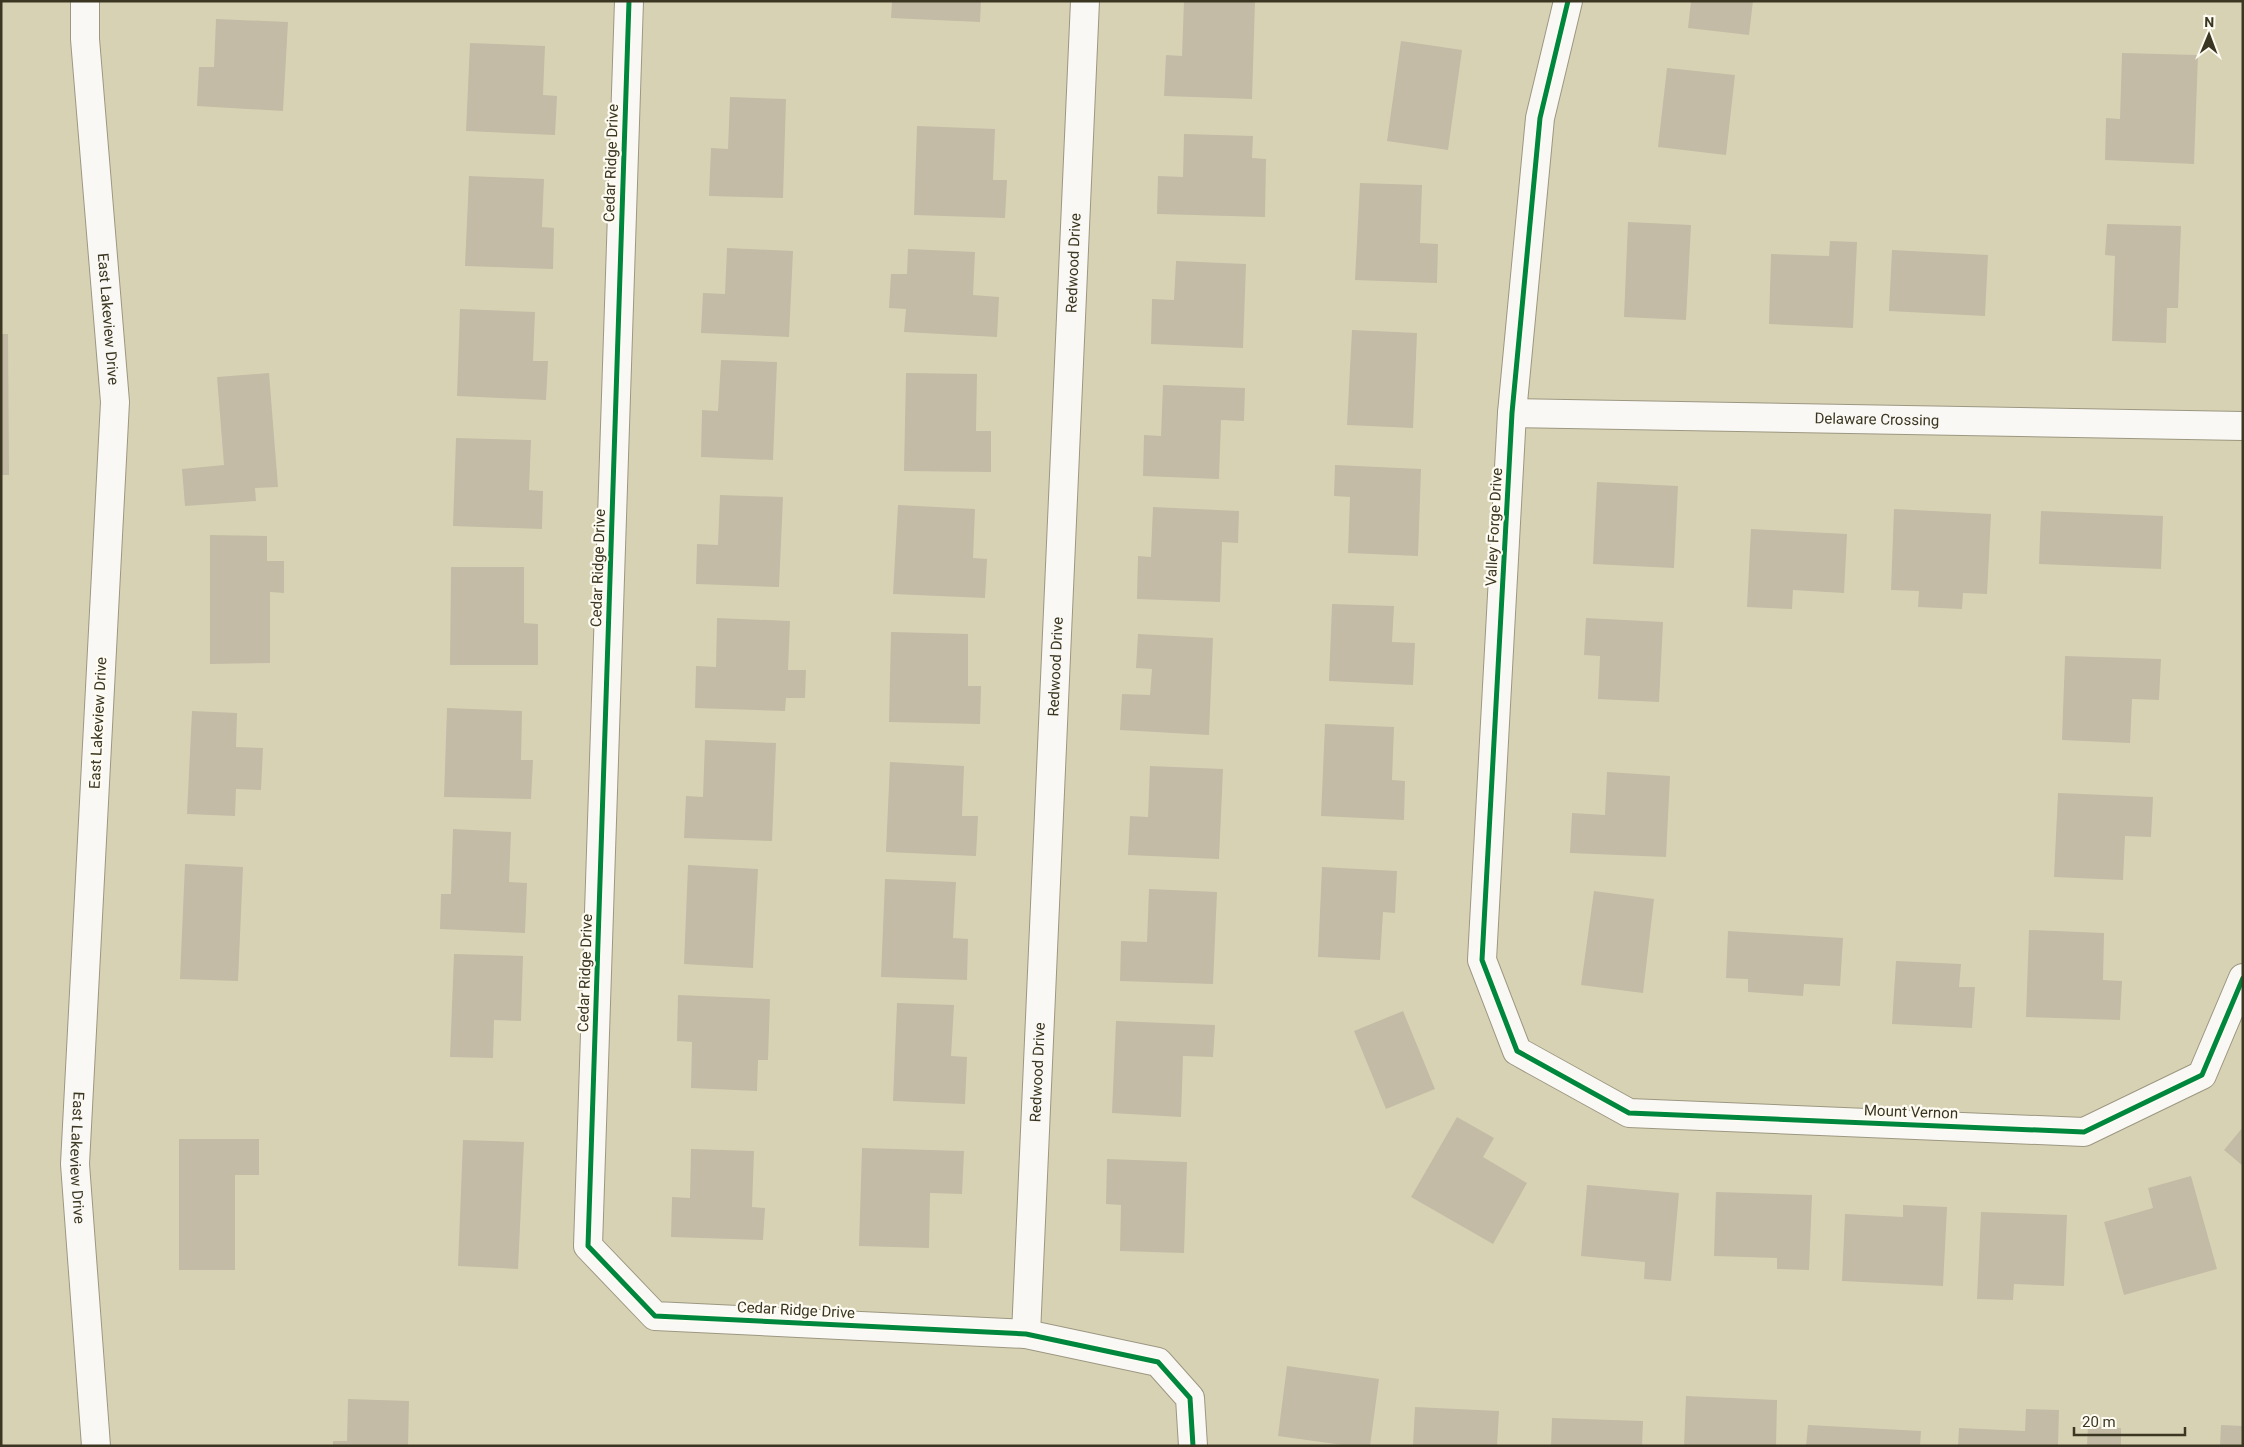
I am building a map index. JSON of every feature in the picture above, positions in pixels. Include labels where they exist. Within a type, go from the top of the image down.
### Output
[{"type":"street","name":"East Lakeview Drive","points":[[85,1],[85,39],[114,402],[75,1164],[96,1446]]},
{"type":"street","name":"Cedar Ridge Drive","points":[[629,1],[588,1246],[655,1316],[1026,1334],[1158,1362],[1190,1398],[1193,1446]]},
{"type":"street","name":"Redwood Drive","points":[[1026,1334],[1085,1]]},
{"type":"street","name":"Valley Forge Drive","points":[[1516,1051],[1482,960],[1512,413],[1540,118],[1568,1]]},
{"type":"street","name":"Delaware Crossing","points":[[1512,413],[2243,426]]},
{"type":"street","name":"Mount Vernon","points":[[1516,1051],[1629,1114],[2084,1132],[2202,1075],[2243,978]]},
{"type":"building","points":[[892,1],[981,1],[980,22],[891,18]]},
{"type":"building","points":[[1184,1],[1255,2],[1252,99],[1164,96],[1166,55],[1182,56]]},
{"type":"building","points":[[1691,1],[1753,1],[1749,35],[1688,28]]},
{"type":"building","points":[[216,19],[288,22],[283,111],[197,106],[199,67],[214,67]]},
{"type":"building","points":[[1401,41],[1462,50],[1448,150],[1387,141]]},
{"type":"building","points":[[470,43],[545,46],[543,95],[557,96],[555,135],[466,131]]},
{"type":"building","points":[[2122,53],[2198,55],[2194,164],[2105,160],[2106,118],[2120,119]]},
{"type":"building","points":[[1667,68],[1735,75],[1726,155],[1658,147]]},
{"type":"building","points":[[730,97],[786,99],[783,198],[709,196],[711,148],[728,149]]},
{"type":"building","points":[[917,126],[995,129],[993,180],[1007,180],[1005,218],[914,215]]},
{"type":"building","points":[[1184,134],[1253,136],[1252,158],[1266,159],[1265,217],[1157,214],[1158,176],[1183,177]]},
{"type":"building","points":[[469,176],[544,179],[542,227],[554,228],[553,269],[465,266]]},
{"type":"building","points":[[1360,183],[1422,185],[1420,243],[1438,244],[1437,283],[1355,280]]},
{"type":"building","points":[[1628,222],[1691,225],[1686,320],[1624,317]]},
{"type":"building","points":[[2107,224],[2181,226],[2178,308],[2167,308],[2166,343],[2112,341],[2115,256],[2105,255]]},
{"type":"building","points":[[1830,241],[1857,242],[1853,328],[1769,324],[1771,254],[1829,256]]},
{"type":"building","points":[[727,248],[793,251],[789,337],[701,333],[703,293],[725,294]]},
{"type":"building","points":[[908,249],[975,252],[973,295],[999,297],[997,337],[904,332],[906,309],[889,308],[891,274],[907,274]]},
{"type":"building","points":[[1892,250],[1988,255],[1985,316],[1889,311]]},
{"type":"building","points":[[1176,261],[1246,264],[1243,348],[1151,344],[1152,299],[1174,300]]},
{"type":"building","points":[[460,309],[535,312],[533,361],[548,361],[546,400],[457,396]]},
{"type":"building","points":[[1352,330],[1417,333],[1413,428],[1347,425]]},
{"type":"building","points":[[1,334],[8,334],[9,475],[1,475]]},
{"type":"building","points":[[721,360],[777,362],[773,460],[701,457],[702,410],[718,411]]},
{"type":"building","points":[[269,373],[278,487],[255,488],[256,501],[185,506],[182,469],[224,465],[217,377]]},
{"type":"building","points":[[906,373],[977,374],[976,431],[991,431],[991,472],[904,471]]},
{"type":"building","points":[[1163,385],[1245,388],[1244,421],[1221,420],[1219,479],[1143,476],[1144,435],[1161,436]]},
{"type":"building","points":[[456,438],[531,440],[529,490],[543,491],[542,529],[453,526]]},
{"type":"building","points":[[1335,465],[1421,469],[1418,556],[1348,553],[1350,497],[1334,496]]},
{"type":"building","points":[[1597,482],[1678,486],[1674,568],[1593,564]]},
{"type":"building","points":[[720,495],[783,497],[779,587],[696,584],[697,544],[718,545]]},
{"type":"building","points":[[898,505],[975,509],[973,558],[987,559],[985,598],[893,594]]},
{"type":"building","points":[[1153,507],[1239,511],[1238,543],[1222,542],[1220,602],[1137,599],[1138,556],[1151,557]]},
{"type":"building","points":[[1894,509],[1991,514],[1987,594],[1963,593],[1962,609],[1918,607],[1919,591],[1891,590]]},
{"type":"building","points":[[2041,511],[2163,516],[2161,569],[2039,564]]},
{"type":"building","points":[[1751,529],[1847,534],[1844,593],[1793,590],[1792,609],[1747,607]]},
{"type":"building","points":[[210,535],[267,536],[267,561],[284,561],[284,593],[270,592],[270,663],[210,664]]},
{"type":"building","points":[[451,567],[524,567],[524,623],[538,624],[538,665],[450,665]]},
{"type":"building","points":[[1332,604],[1394,606],[1392,642],[1415,643],[1413,685],[1329,681]]},
{"type":"building","points":[[717,618],[790,621],[788,670],[806,670],[805,698],[786,698],[785,711],[695,708],[696,666],[716,667]]},
{"type":"building","points":[[1586,618],[1663,622],[1659,702],[1598,699],[1600,656],[1584,655]]},
{"type":"building","points":[[891,632],[968,634],[968,686],[981,686],[980,724],[889,722]]},
{"type":"building","points":[[1138,634],[1213,638],[1209,735],[1120,730],[1122,694],[1150,695],[1152,669],[1136,668]]},
{"type":"building","points":[[2065,656],[2161,659],[2159,700],[2132,699],[2130,743],[2062,740]]},
{"type":"building","points":[[447,708],[522,711],[521,760],[533,760],[531,799],[444,797]]},
{"type":"building","points":[[192,711],[237,713],[236,747],[263,748],[261,790],[236,789],[235,816],[187,814]]},
{"type":"building","points":[[1325,724],[1394,727],[1392,780],[1405,781],[1404,820],[1321,816]]},
{"type":"building","points":[[705,740],[776,743],[772,841],[684,838],[686,796],[703,797]]},
{"type":"building","points":[[890,762],[964,766],[962,816],[978,816],[976,856],[886,852]]},
{"type":"building","points":[[1150,766],[1223,769],[1219,859],[1128,855],[1130,816],[1148,817]]},
{"type":"building","points":[[1607,772],[1670,776],[1666,857],[1570,853],[1572,813],[1605,815]]},
{"type":"building","points":[[2058,793],[2153,797],[2151,837],[2125,836],[2123,880],[2054,877]]},
{"type":"building","points":[[453,829],[511,832],[509,882],[527,883],[525,933],[440,929],[441,894],[451,894]]},
{"type":"building","points":[[185,864],[243,867],[238,981],[180,979]]},
{"type":"building","points":[[688,865],[758,869],[753,968],[684,964]]},
{"type":"building","points":[[1322,867],[1397,871],[1395,913],[1383,912],[1380,960],[1318,957]]},
{"type":"building","points":[[885,879],[956,882],[953,938],[968,939],[967,980],[881,977]]},
{"type":"building","points":[[1149,889],[1217,892],[1213,984],[1120,981],[1121,941],[1147,942]]},
{"type":"building","points":[[1594,891],[1654,899],[1643,993],[1581,985]]},
{"type":"building","points":[[2029,930],[2104,933],[2103,980],[2122,981],[2120,1020],[2026,1017]]},
{"type":"building","points":[[1728,931],[1843,938],[1840,986],[1804,984],[1803,996],[1748,992],[1748,979],[1726,978]]},
{"type":"building","points":[[454,954],[523,956],[521,1021],[494,1020],[493,1058],[450,1057]]},
{"type":"building","points":[[1896,961],[1961,964],[1959,987],[1975,987],[1972,1028],[1892,1024]]},
{"type":"building","points":[[678,995],[770,999],[768,1060],[758,1060],[757,1091],[691,1088],[692,1042],[677,1041]]},
{"type":"building","points":[[897,1003],[954,1005],[951,1056],[967,1057],[965,1104],[893,1101]]},
{"type":"building","points":[[1403,1011],[1435,1089],[1386,1109],[1354,1031]]},
{"type":"building","points":[[1116,1021],[1215,1025],[1213,1057],[1183,1056],[1181,1117],[1112,1113]]},
{"type":"building","points":[[1457,1117],[1494,1138],[1483,1157],[1527,1183],[1493,1244],[1411,1197]]},
{"type":"building","points":[[2243,1127],[2243,1166],[2224,1150]]},
{"type":"building","points":[[179,1139],[259,1139],[259,1175],[235,1175],[235,1270],[179,1270]]},
{"type":"building","points":[[463,1140],[524,1142],[518,1269],[458,1266]]},
{"type":"building","points":[[862,1148],[964,1151],[962,1194],[930,1193],[929,1248],[859,1246]]},
{"type":"building","points":[[691,1149],[754,1151],[752,1207],[765,1208],[763,1240],[671,1237],[672,1197],[690,1198]]},
{"type":"building","points":[[1107,1159],[1187,1162],[1184,1253],[1120,1251],[1121,1205],[1106,1204]]},
{"type":"building","points":[[2191,1176],[2217,1269],[2124,1295],[2104,1222],[2153,1208],[2148,1188]]},
{"type":"building","points":[[1587,1185],[1679,1193],[1671,1281],[1644,1279],[1645,1262],[1581,1256]]},
{"type":"building","points":[[1716,1192],[1812,1195],[1809,1270],[1777,1269],[1777,1258],[1714,1256]]},
{"type":"building","points":[[1903,1205],[1947,1207],[1943,1286],[1842,1281],[1845,1214],[1903,1217]]},
{"type":"building","points":[[1981,1212],[2067,1215],[2064,1286],[2014,1284],[2013,1300],[1977,1299]]},
{"type":"building","points":[[1287,1366],[1379,1379],[1370,1446],[1350,1446],[1278,1436]]},
{"type":"building","points":[[1686,1396],[1777,1400],[1776,1446],[1684,1446]]},
{"type":"building","points":[[348,1399],[409,1401],[408,1446],[333,1446],[333,1441],[347,1441]]},
{"type":"building","points":[[1415,1407],[1499,1411],[1497,1446],[1413,1446]]},
{"type":"building","points":[[2026,1409],[2059,1410],[2058,1446],[1958,1446],[1959,1428],[2025,1431]]},
{"type":"building","points":[[1552,1418],[1643,1421],[1642,1446],[1551,1446]]},
{"type":"building","points":[[1808,1425],[1921,1431],[1920,1446],[1806,1446]]},
{"type":"building","points":[[2221,1425],[2243,1426],[2243,1446],[2220,1446]]},
{"type":"building","points":[[2088,1426],[2121,1428],[2121,1446],[2087,1446]]},
{"type":"cycle path","points":[[629,1],[588,1246],[655,1316],[1026,1334],[1158,1362],[1190,1398],[1193,1446]]},
{"type":"cycle path","points":[[1568,1],[1540,118],[1512,413],[1482,960],[1517,1051],[1629,1113],[2084,1132],[2202,1075],[2243,978]]}]
